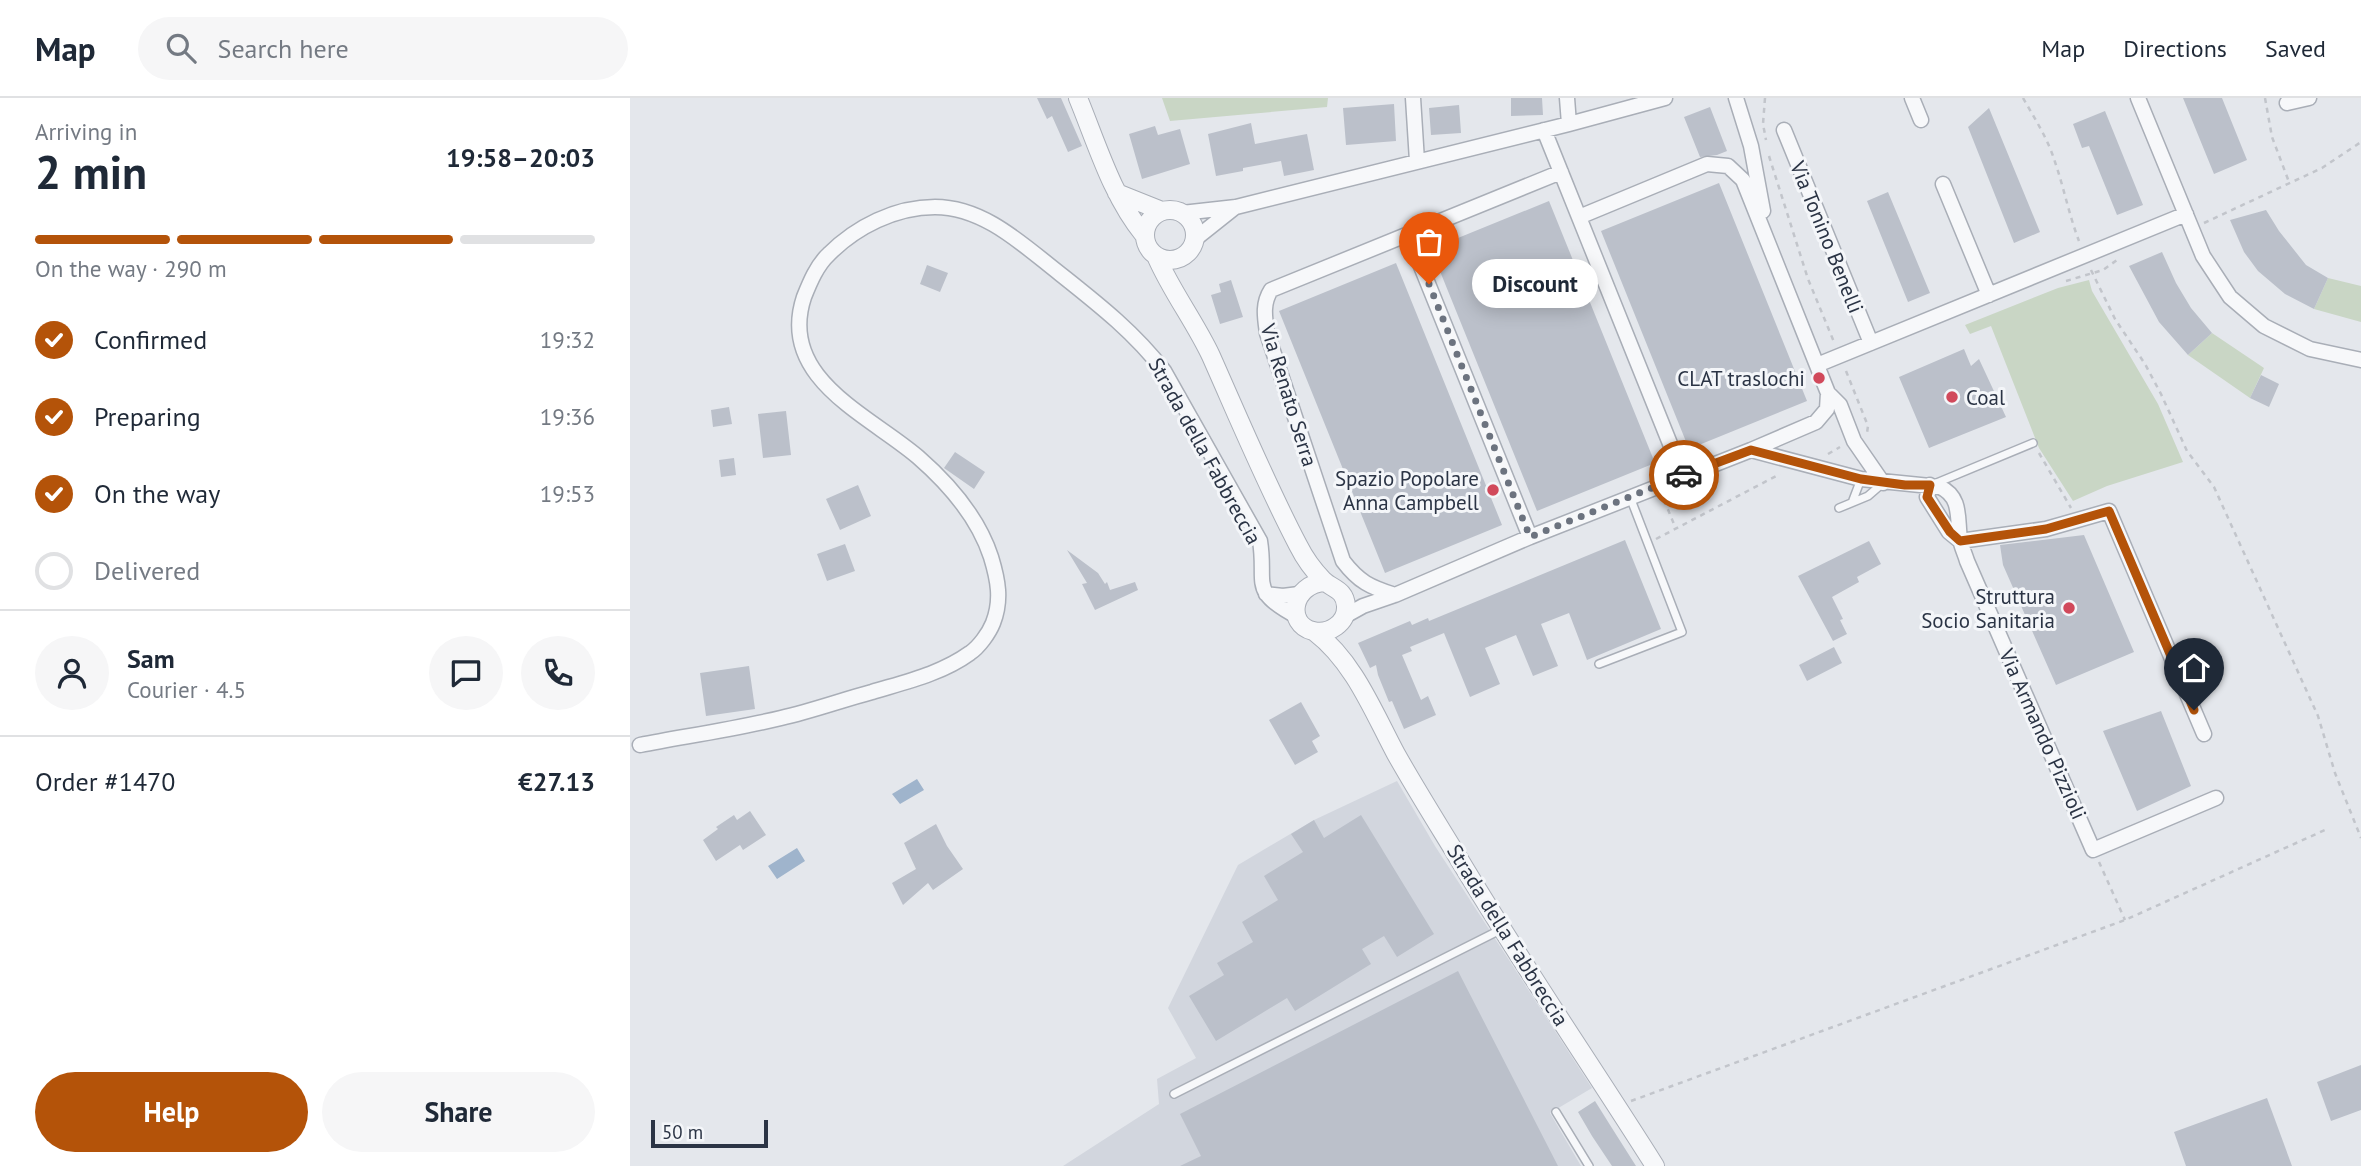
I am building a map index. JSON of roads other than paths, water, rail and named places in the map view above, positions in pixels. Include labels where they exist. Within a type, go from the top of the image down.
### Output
[{"type":"street","points":[[1078,98],[1128,215],[1157,258],[1180,258],[1192,247],[1195,239],[1193,224],[1182,213]]},
{"type":"street","points":[[1413,98],[1418,161]]},
{"type":"street","points":[[1567,98],[1569,124]]},
{"type":"street","points":[[1144,235],[1149,220],[1162,211],[1182,213],[1236,207],[1664,98]]},
{"type":"street","points":[[1736,98],[1751,146],[1769,244]]},
{"type":"street","points":[[1912,98],[1921,120]]},
{"type":"street","points":[[2138,98],[2203,256],[2230,297],[2264,326],[2310,349],[2361,360]]},
{"type":"street","points":[[2287,103],[2309,98]]},
{"type":"street","points":[[1544,130],[1683,476]]},
{"type":"street","name":"Via Tonino Benelli","points":[[1784,130],[1871,343]]},
{"type":"street","points":[[1579,217],[1707,164],[1728,166],[1744,180],[1828,393],[1840,405],[1854,440],[1883,483]]},
{"type":"street","name":"Via Renato Serra","points":[[1395,595],[1371,587],[1355,577],[1343,561],[1267,333],[1264,311],[1266,298],[1271,290],[1561,172]]},
{"type":"street","points":[[1943,184],[1989,295]]},
{"type":"street","points":[[1118,193],[1162,211]]},
{"type":"street","name":"Strada della Fabbreccia","points":[[640,746],[782,718],[919,678],[974,651],[991,627],[999,604],[998,579],[988,550],[968,513],[946,483],[915,455],[835,396],[812,369],[800,339],[801,309],[809,284],[824,258],[847,237],[893,214],[915,208],[938,207],[963,211],[984,219],[1009,234],[1117,318],[1144,345],[1164,371],[1260,541],[1261,586],[1284,610],[1298,617]]},
{"type":"street","points":[[1195,239],[1236,207]]},
{"type":"street","points":[[1817,365],[2186,214]]},
{"type":"street","points":[[1408,234],[1530,537]]},
{"type":"street","name":"Strada della Fabbreccia","points":[[1157,258],[1167,281],[1210,354],[1240,425],[1300,548],[1325,582],[1335,586],[1343,594],[1346,605],[1343,619],[1347,663]]},
{"type":"street","points":[[1177,295],[1180,258]]},
{"type":"street","points":[[1315,632],[1329,631],[1363,606],[1816,422],[1827,409],[1828,393]]},
{"type":"street","points":[[1751,450],[1861,479],[1930,485]]},
{"type":"street","name":"Via Armando Pizzioli","points":[[1960,541],[1950,532],[1927,497],[1930,485],[1947,490],[1955,498],[1960,541],[2093,850],[2216,798]]},
{"type":"street","points":[[1960,541],[2046,529],[2109,511],[2204,734]]},
{"type":"street","name":"Strada della Fabbreccia","points":[[1300,548],[1302,591],[1296,605],[1302,624],[1329,643],[1347,663],[1398,757],[1501,930],[1655,1166]]},
{"type":"street","points":[[1266,594],[1283,596],[1302,591],[1314,583],[1325,582]]},
{"type":"lane","points":[[1930,485],[2033,443]]},
{"type":"lane","points":[[1853,500],[1861,479]]},
{"type":"lane","points":[[1839,508],[1868,496],[1883,483]]},
{"type":"lane","points":[[1599,664],[1682,632],[1630,497]]},
{"type":"lane","points":[[1174,1094],[1501,930]]},
{"type":"lane","points":[[1556,1112],[1589,1166]]},
{"type":"water","points":[[917,779],[924,790],[900,804],[892,794]]},
{"type":"water","points":[[797,848],[805,861],[777,879],[768,866]]},
{"type":"place","name":"Discount","points":[[1429,284]]},
{"type":"place","name":"CLAT traslochi","points":[[1819,378]]},
{"type":"place","name":"Coal","points":[[1952,397]]},
{"type":"place","name":"Spazio Popolare Anna Campbell","points":[[1493,490]]},
{"type":"place","name":"Struttura Socio Sanitaria","points":[[2069,608]]}]
